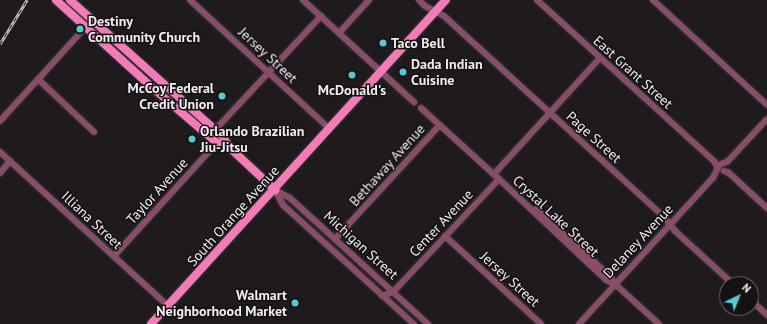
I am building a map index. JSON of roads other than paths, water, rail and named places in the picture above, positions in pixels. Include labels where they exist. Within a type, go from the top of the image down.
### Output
[{"type":"main road","name":"Michigan Street","points":[[56,0],[67,2],[92,20],[216,130],[223,137],[230,148],[275,190]]},
{"type":"main road","name":"South Orange Avenue","points":[[151,324],[275,190],[446,0]]},
{"type":"main road","name":"Michigan Street","points":[[67,2],[85,27],[155,90],[217,143],[230,148]]},
{"type":"main road","points":[[155,90],[162,82]]},
{"type":"main road","points":[[204,131],[216,130]]},
{"type":"street","name":"Jersey Street","points":[[190,0],[330,128]]},
{"type":"street","points":[[303,0],[414,102]]},
{"type":"street","points":[[339,33],[369,0]]},
{"type":"street","name":"Page Street","points":[[419,0],[444,16],[665,218],[725,276]]},
{"type":"street","name":"East Grant Street","points":[[537,0],[767,208]]},
{"type":"street","points":[[653,0],[767,105]]},
{"type":"street","points":[[216,130],[321,16]]},
{"type":"street","points":[[0,121],[92,20]]},
{"type":"street","points":[[494,174],[600,58]]},
{"type":"street","points":[[38,79],[94,132]]},
{"type":"street","name":"Crystal Lake Street","points":[[421,108],[494,174],[606,280],[615,284],[659,324]]},
{"type":"street","name":"Delaney Avenue","points":[[579,324],[767,119]]},
{"type":"street","name":"Bethaway Avenue","points":[[335,239],[440,125]]},
{"type":"street","name":"Taylor Avenue","points":[[114,256],[217,143]]},
{"type":"street","name":"Illiana Street","points":[[0,152],[168,306]]},
{"type":"street","points":[[0,173],[10,161]]},
{"type":"street","name":"Center Avenue","points":[[382,296],[393,292],[499,179]]},
{"type":"street","name":"Michigan Street","points":[[275,190],[290,198],[428,324]]},
{"type":"street","name":"Michigan Street","points":[[275,190],[283,205],[414,324]]},
{"type":"street","name":"Jersey Street","points":[[445,236],[541,324]]},
{"type":"street","points":[[759,308],[767,315]]},
{"type":"railway","points":[[0,44],[27,0]]},
{"type":"place","name":"Destiny Community Church","points":[[80,29]]},
{"type":"place","name":"Taco Bell","points":[[383,43]]},
{"type":"place","name":"Dada Indian Cuisine","points":[[403,72]]},
{"type":"place","name":"McDonald's","points":[[352,75]]},
{"type":"place","name":"McCoy Federal Credit Union","points":[[222,96]]},
{"type":"place","name":"Orlando Brazilian Jiu-Jitsu","points":[[192,139]]},
{"type":"place","name":"Walmart Neighborhood Market","points":[[295,303]]}]
